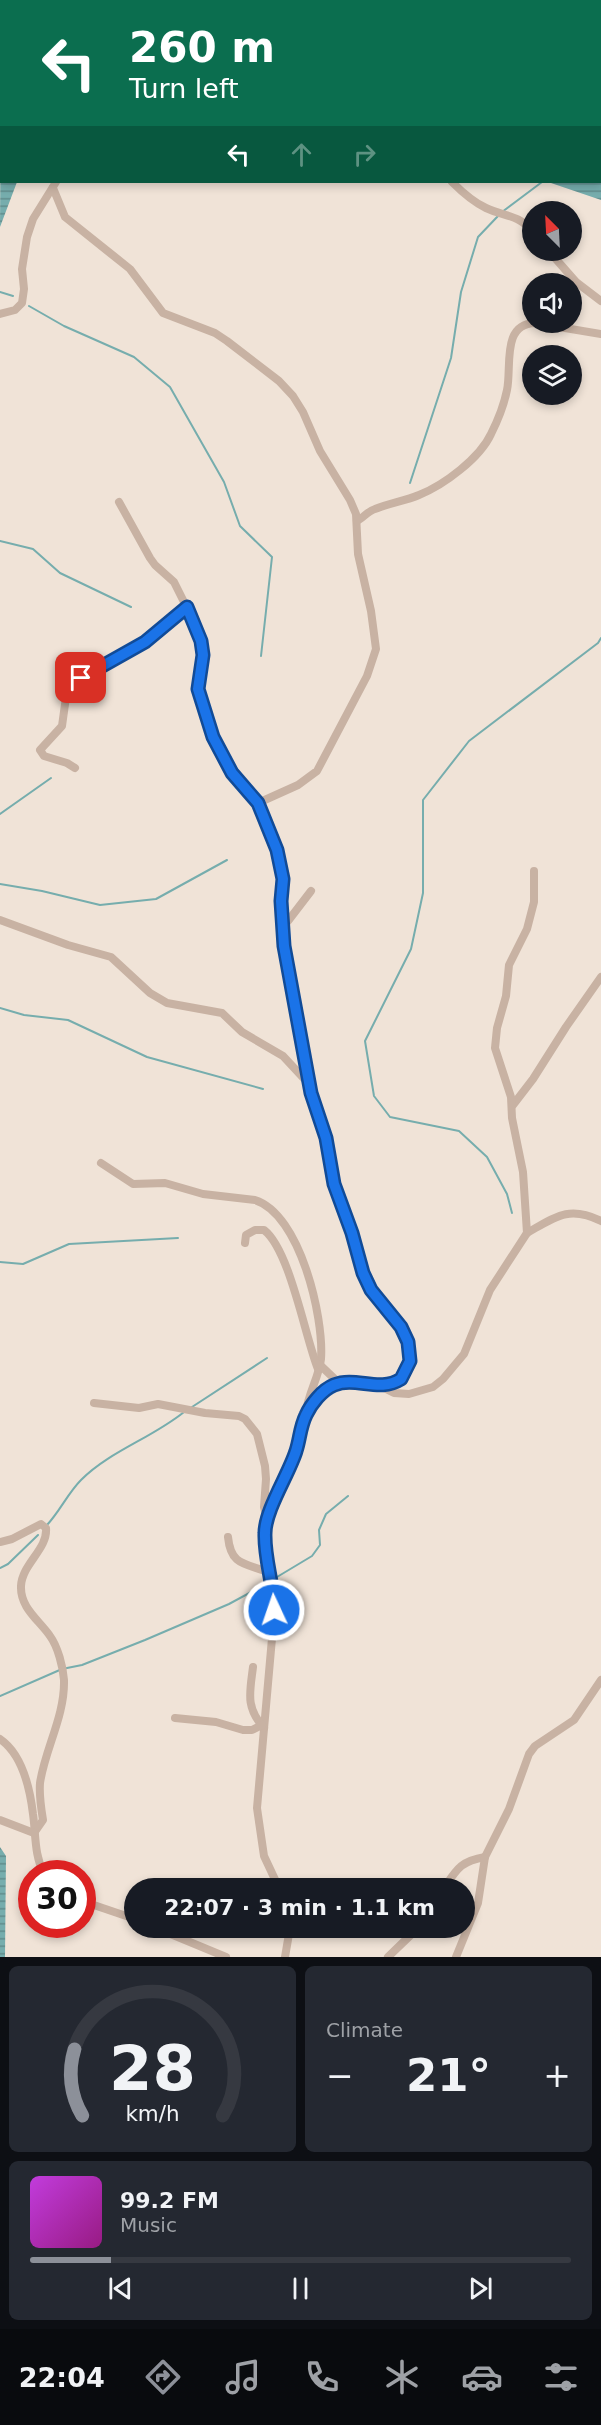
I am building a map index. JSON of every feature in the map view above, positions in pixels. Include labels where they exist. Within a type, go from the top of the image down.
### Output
[{"type":"street","points":[[453,183],[474,201],[522,221]]},
{"type":"street","points":[[0,314],[15,310],[22,303],[24,289],[22,269],[27,237],[33,219],[55,185]]},
{"type":"street","points":[[55,185],[65,217],[130,269],[164,313],[214,333],[286,388],[303,412],[320,451],[354,508],[357,521],[358,554],[371,611],[376,649],[372,662],[367,676],[317,771],[298,785],[258,803]]},
{"type":"street","points":[[558,261],[576,282],[601,301]]},
{"type":"street","points":[[357,521],[374,509],[404,501],[435,488],[456,473],[485,444],[506,396],[509,354],[514,334],[518,328],[528,323],[535,323],[601,334]]},
{"type":"street","points":[[119,502],[150,558],[174,582],[187,607],[201,641],[203,655],[198,689],[213,737],[232,773],[258,803],[277,850],[281,867],[282,922],[287,966],[310,1084],[326,1138],[334,1184],[352,1233],[363,1273],[371,1290],[401,1327],[409,1347],[410,1361],[405,1374],[395,1383],[382,1386],[340,1384],[325,1391],[306,1415]]},
{"type":"street","points":[[75,768],[68,763],[44,756],[40,752],[41,747],[54,737],[62,726],[64,705],[70,688],[81,678],[145,642],[187,607]]},
{"type":"street","points":[[527,1233],[522,1172],[512,1118],[513,1105],[497,1056],[496,1037],[506,996],[508,965],[527,929],[534,902],[534,872]]},
{"type":"street","points":[[282,922],[288,921],[311,891]]},
{"type":"street","points":[[0,920],[68,945],[111,957],[150,993],[167,1003],[222,1013],[242,1032],[283,1056],[310,1084]]},
{"type":"street","points":[[513,1105],[601,977]]},
{"type":"street","points":[[101,1163],[133,1184],[175,1185],[203,1194],[255,1200],[269,1207],[284,1224],[304,1266],[318,1315],[321,1347],[319,1367],[309,1397],[297,1450],[267,1520]]},
{"type":"street","points":[[382,1386],[394,1393],[409,1394],[432,1387],[443,1378],[464,1354],[490,1290],[527,1233],[564,1213],[591,1216],[601,1221]]},
{"type":"street","points":[[245,1243],[248,1233],[259,1229],[273,1240],[299,1304],[319,1367],[340,1384]]},
{"type":"street","points":[[94,1403],[139,1408],[158,1404],[205,1413],[239,1416],[245,1419],[257,1434],[267,1479],[264,1507],[267,1520],[265,1543],[274,1593],[257,1822],[264,1856],[274,1878]]},
{"type":"street","points":[[0,1542],[12,1539],[41,1524],[46,1528],[45,1539],[21,1582],[21,1596],[31,1614],[52,1638],[64,1679],[62,1701],[40,1780],[43,1820],[34,1833]]},
{"type":"street","points":[[228,1537],[233,1557],[271,1574]]},
{"type":"street","points":[[253,1667],[250,1704],[253,1713],[263,1727]]},
{"type":"street","points":[[456,1957],[478,1903],[485,1857],[509,1809],[529,1754],[535,1746],[574,1720],[601,1680]]},
{"type":"street","points":[[175,1718],[216,1722],[243,1730],[263,1727]]},
{"type":"street","points":[[0,1739],[21,1766],[33,1813],[35,1846],[40,1860]]},
{"type":"street","points":[[0,1820],[34,1833]]},
{"type":"street","points":[[452,1878],[463,1864],[485,1857]]},
{"type":"street","points":[[96,1905],[124,1915]]},
{"type":"street","points":[[180,1938],[226,1957]]},
{"type":"street","points":[[285,1957],[288,1938]]},
{"type":"street","points":[[388,1957],[408,1938]]},
{"type":"water","points":[[0,183],[17,183],[0,227]]},
{"type":"water","points":[[551,183],[601,183],[601,200]]},
{"type":"water","points":[[0,1847],[6,1856],[5,1957],[0,1957]]},
{"type":"waterway","points":[[502,212],[541,183]]},
{"type":"waterway","points":[[410,483],[451,358],[461,292],[478,237],[498,216]]},
{"type":"waterway","points":[[0,292],[13,296]]},
{"type":"waterway","points":[[29,306],[64,326],[134,357],[170,387],[224,482],[240,526],[272,557],[261,656]]},
{"type":"waterway","points":[[0,541],[33,549],[60,573],[131,607]]},
{"type":"waterway","points":[[512,1213],[507,1194],[487,1157],[459,1131],[390,1117],[374,1096],[365,1041],[411,949],[423,893],[423,800],[469,741],[598,643],[601,638]]},
{"type":"waterway","points":[[0,814],[51,778]]},
{"type":"waterway","points":[[0,884],[100,905],[156,899],[227,860]]},
{"type":"waterway","points":[[0,1008],[24,1015],[68,1020],[147,1057],[263,1089]]},
{"type":"waterway","points":[[0,1262],[23,1264],[69,1244],[178,1238]]},
{"type":"waterway","points":[[192,1407],[267,1358]]},
{"type":"waterway","points":[[47,1525],[76,1485],[92,1470],[184,1412]]},
{"type":"waterway","points":[[0,1696],[62,1669],[82,1665],[145,1640],[229,1604],[262,1586],[312,1556],[320,1545],[319,1530],[326,1514],[348,1496]]},
{"type":"waterway","points":[[0,1568],[8,1564],[38,1535]]},
{"type":"route","points":[[81,678],[145,642],[187,607],[201,641],[203,655],[198,689],[213,737],[232,773],[252,793],[258,803],[277,850],[283,879],[281,901],[287,966],[311,1093],[326,1138],[334,1184],[366,1280],[371,1290],[401,1327],[409,1347],[408,1368],[401,1379],[395,1383],[387,1386],[342,1383],[333,1385],[316,1400],[306,1415],[297,1450],[266,1523],[265,1543],[274,1593],[274,1610]]}]
